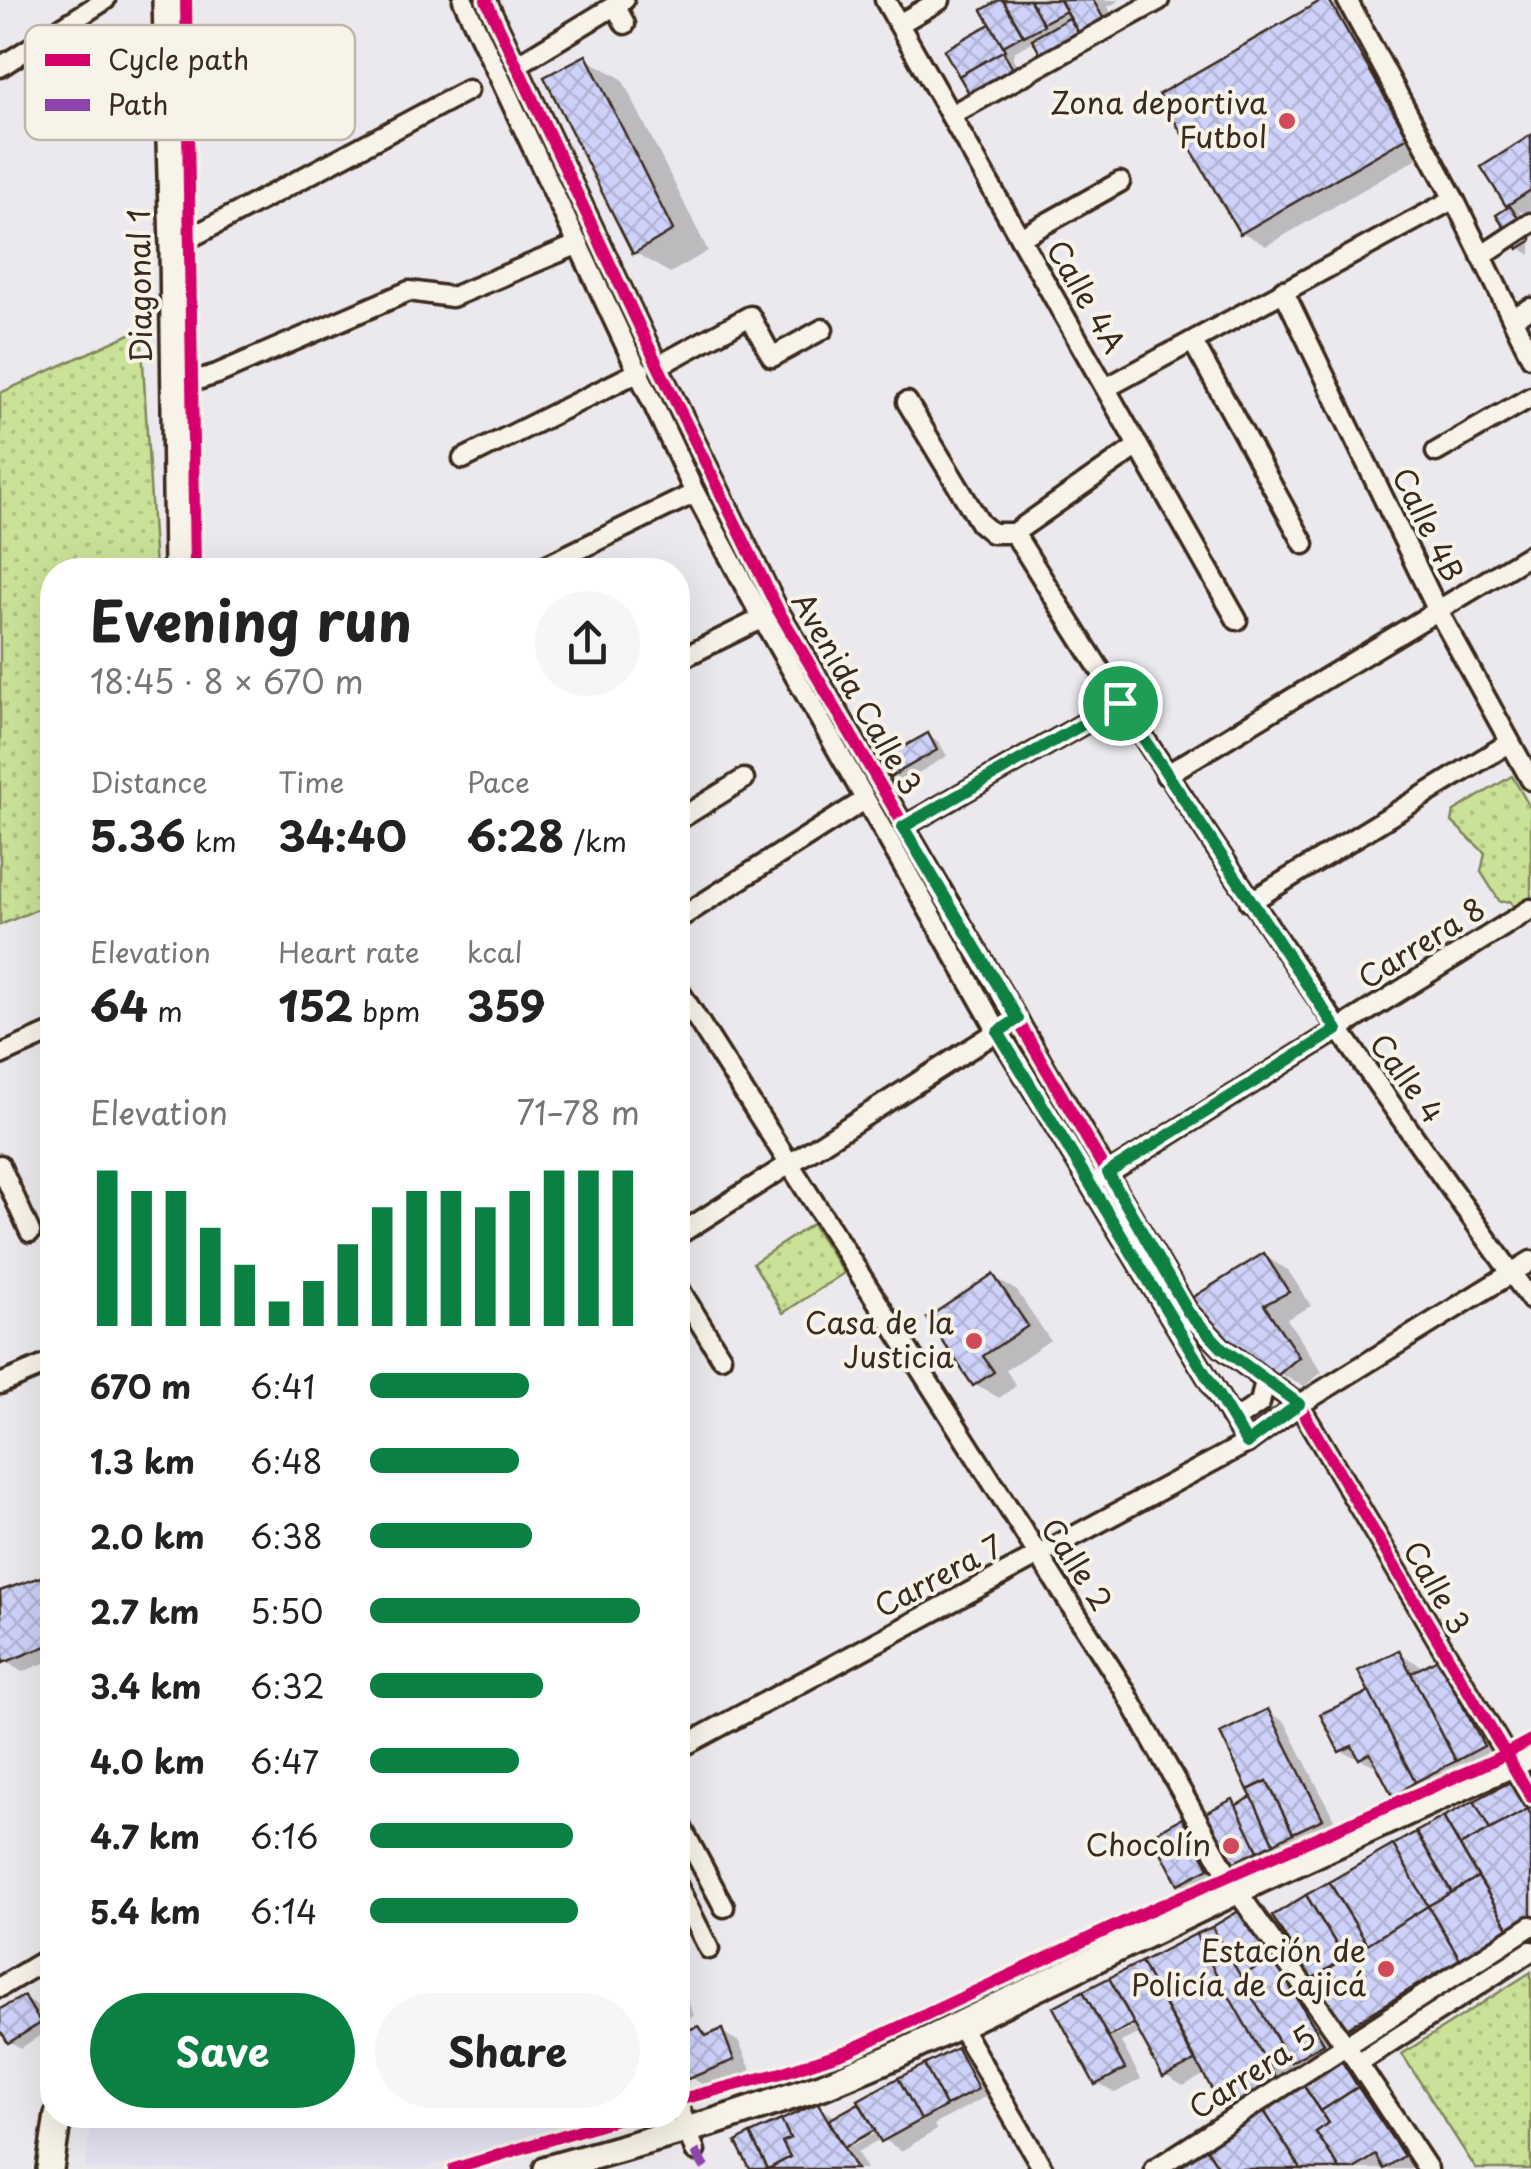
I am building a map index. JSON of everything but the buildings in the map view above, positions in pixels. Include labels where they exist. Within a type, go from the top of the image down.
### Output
[{"type":"main road","name":"Diagonal 1","points":[[166,0],[167,25]]},
{"type":"main road","name":"Diagonal 1","points":[[171,140],[177,558]]},
{"type":"main road","points":[[547,2169],[691,2141],[823,2086],[960,2026],[1236,1891],[1521,1760]]},
{"type":"main road","points":[[50,2169],[56,2128]]},
{"type":"street","points":[[66,25],[105,0]]},
{"type":"street","name":"Avenida Calle 3","points":[[464,0],[579,244],[649,368],[695,493],[903,827],[1188,1312],[1222,1348],[1299,1404]]},
{"type":"street","name":"Avenida Calle 3","points":[[486,0],[649,368],[863,801],[1089,1186],[1247,1443]]},
{"type":"street","name":"Calle 4A","points":[[885,0],[1237,620]]},
{"type":"street","points":[[899,24],[940,0]]},
{"type":"street","points":[[950,115],[1158,0]]},
{"type":"street","points":[[1347,0],[1454,199],[1531,357]]},
{"type":"street","points":[[517,65],[620,3],[624,24]]},
{"type":"street","points":[[0,67],[25,51]]},
{"type":"street","points":[[174,246],[468,90]]},
{"type":"street","points":[[1020,238],[1120,182]]},
{"type":"street","points":[[1106,388],[1454,199]]},
{"type":"street","points":[[1481,256],[1531,223]]},
{"type":"street","points":[[175,387],[217,374],[409,291],[452,297],[579,244]]},
{"type":"street","name":"Calle 4B","points":[[1283,290],[1438,611],[1531,780]]},
{"type":"street","points":[[1512,318],[1531,308]]},
{"type":"street","points":[[464,459],[750,316],[772,357],[823,330]]},
{"type":"street","points":[[1192,342],[1304,544]]},
{"type":"street","points":[[1436,452],[1531,397]]},
{"type":"street","points":[[906,402],[980,523],[992,532],[1014,533],[1138,446]]},
{"type":"street","points":[[562,558],[695,493]]},
{"type":"street","name":"Calle 4","points":[[1014,533],[1250,902],[1531,1300]]},
{"type":"street","points":[[1166,775],[1531,554]]},
{"type":"street","points":[[690,654],[770,614]]},
{"type":"street","points":[[903,827],[1120,703]]},
{"type":"street","points":[[1250,902],[1510,744]]},
{"type":"street","points":[[690,813],[744,779]]},
{"type":"street","points":[[690,911],[863,801]]},
{"type":"street","name":"Carrera 8","points":[[1089,1186],[1531,909]]},
{"type":"street","name":"Calle 2","points":[[690,1008],[1124,1689],[1236,1891],[1358,2062],[1428,2169]]},
{"type":"street","points":[[690,1227],[1018,1019]]},
{"type":"street","points":[[0,1055],[40,1037]]},
{"type":"street","points":[[0,1165],[30,1232]]},
{"type":"street","name":"Carrera 7","points":[[690,1744],[1247,1443],[1299,1404],[1531,1261]]},
{"type":"street","points":[[690,1307],[721,1357]]},
{"type":"street","points":[[0,1384],[40,1367]]},
{"type":"street","points":[[1230,1416],[1241,1416],[1260,1404],[1266,1381]]},
{"type":"street","name":"Calle 3","points":[[1299,1404],[1521,1760],[1531,1797]]},
{"type":"street","points":[[690,1843],[724,1906]]},
{"type":"street","points":[[690,1911],[709,1948]]},
{"type":"street","name":"Carrera 5","points":[[1156,2169],[1531,1926]]},
{"type":"street","name":"Carrera 5","points":[[1358,2062],[1531,1950]]},
{"type":"street","points":[[0,1987],[40,1963]]},
{"type":"street","points":[[960,2026],[1043,2169]]},
{"type":"street","points":[[686,2128],[691,2141]]},
{"type":"shaded area","points":[[90,2128],[554,2128],[419,2169],[85,2169]]},
{"type":"green space","points":[[141,329],[154,558],[40,558],[40,908],[0,925],[0,393]]},
{"type":"green space","points":[[1512,776],[1531,809],[1531,908],[1520,916],[1510,901],[1500,902],[1481,872],[1485,853],[1452,822],[1454,811]]},
{"type":"green space","points":[[812,1224],[844,1273],[783,1313],[753,1263]]},
{"type":"green space","points":[[1531,1972],[1531,2169],[1476,2169],[1402,2054]]},
{"type":"marked path","points":[[695,2151],[706,2169]]},
{"type":"cycle path","points":[[186,0],[186,25]]},
{"type":"cycle path","points":[[486,0],[778,610],[1188,1312],[1222,1348],[1299,1405],[1531,1797]]},
{"type":"cycle path","points":[[188,140],[195,558]]},
{"type":"cycle path","points":[[690,2097],[850,2050],[1141,1914],[1492,1761],[1531,1740]]},
{"type":"cycle path","points":[[454,2169],[587,2128]]},
{"type":"place","name":"Zona deportiva Futbol","points":[[1287,121]]},
{"type":"place","name":"Casa de la Justicia","points":[[974,1341]]},
{"type":"place","name":"Chocolín","points":[[1231,1846]]},
{"type":"place","name":"Estación de Policía de Cajicá","points":[[1386,1969]]},
{"type":"route","points":[[1120,703],[1337,1030],[1108,1173],[1188,1312],[1222,1348],[1299,1404],[1247,1443],[998,1032],[1018,1019],[903,827],[1120,703]]}]
